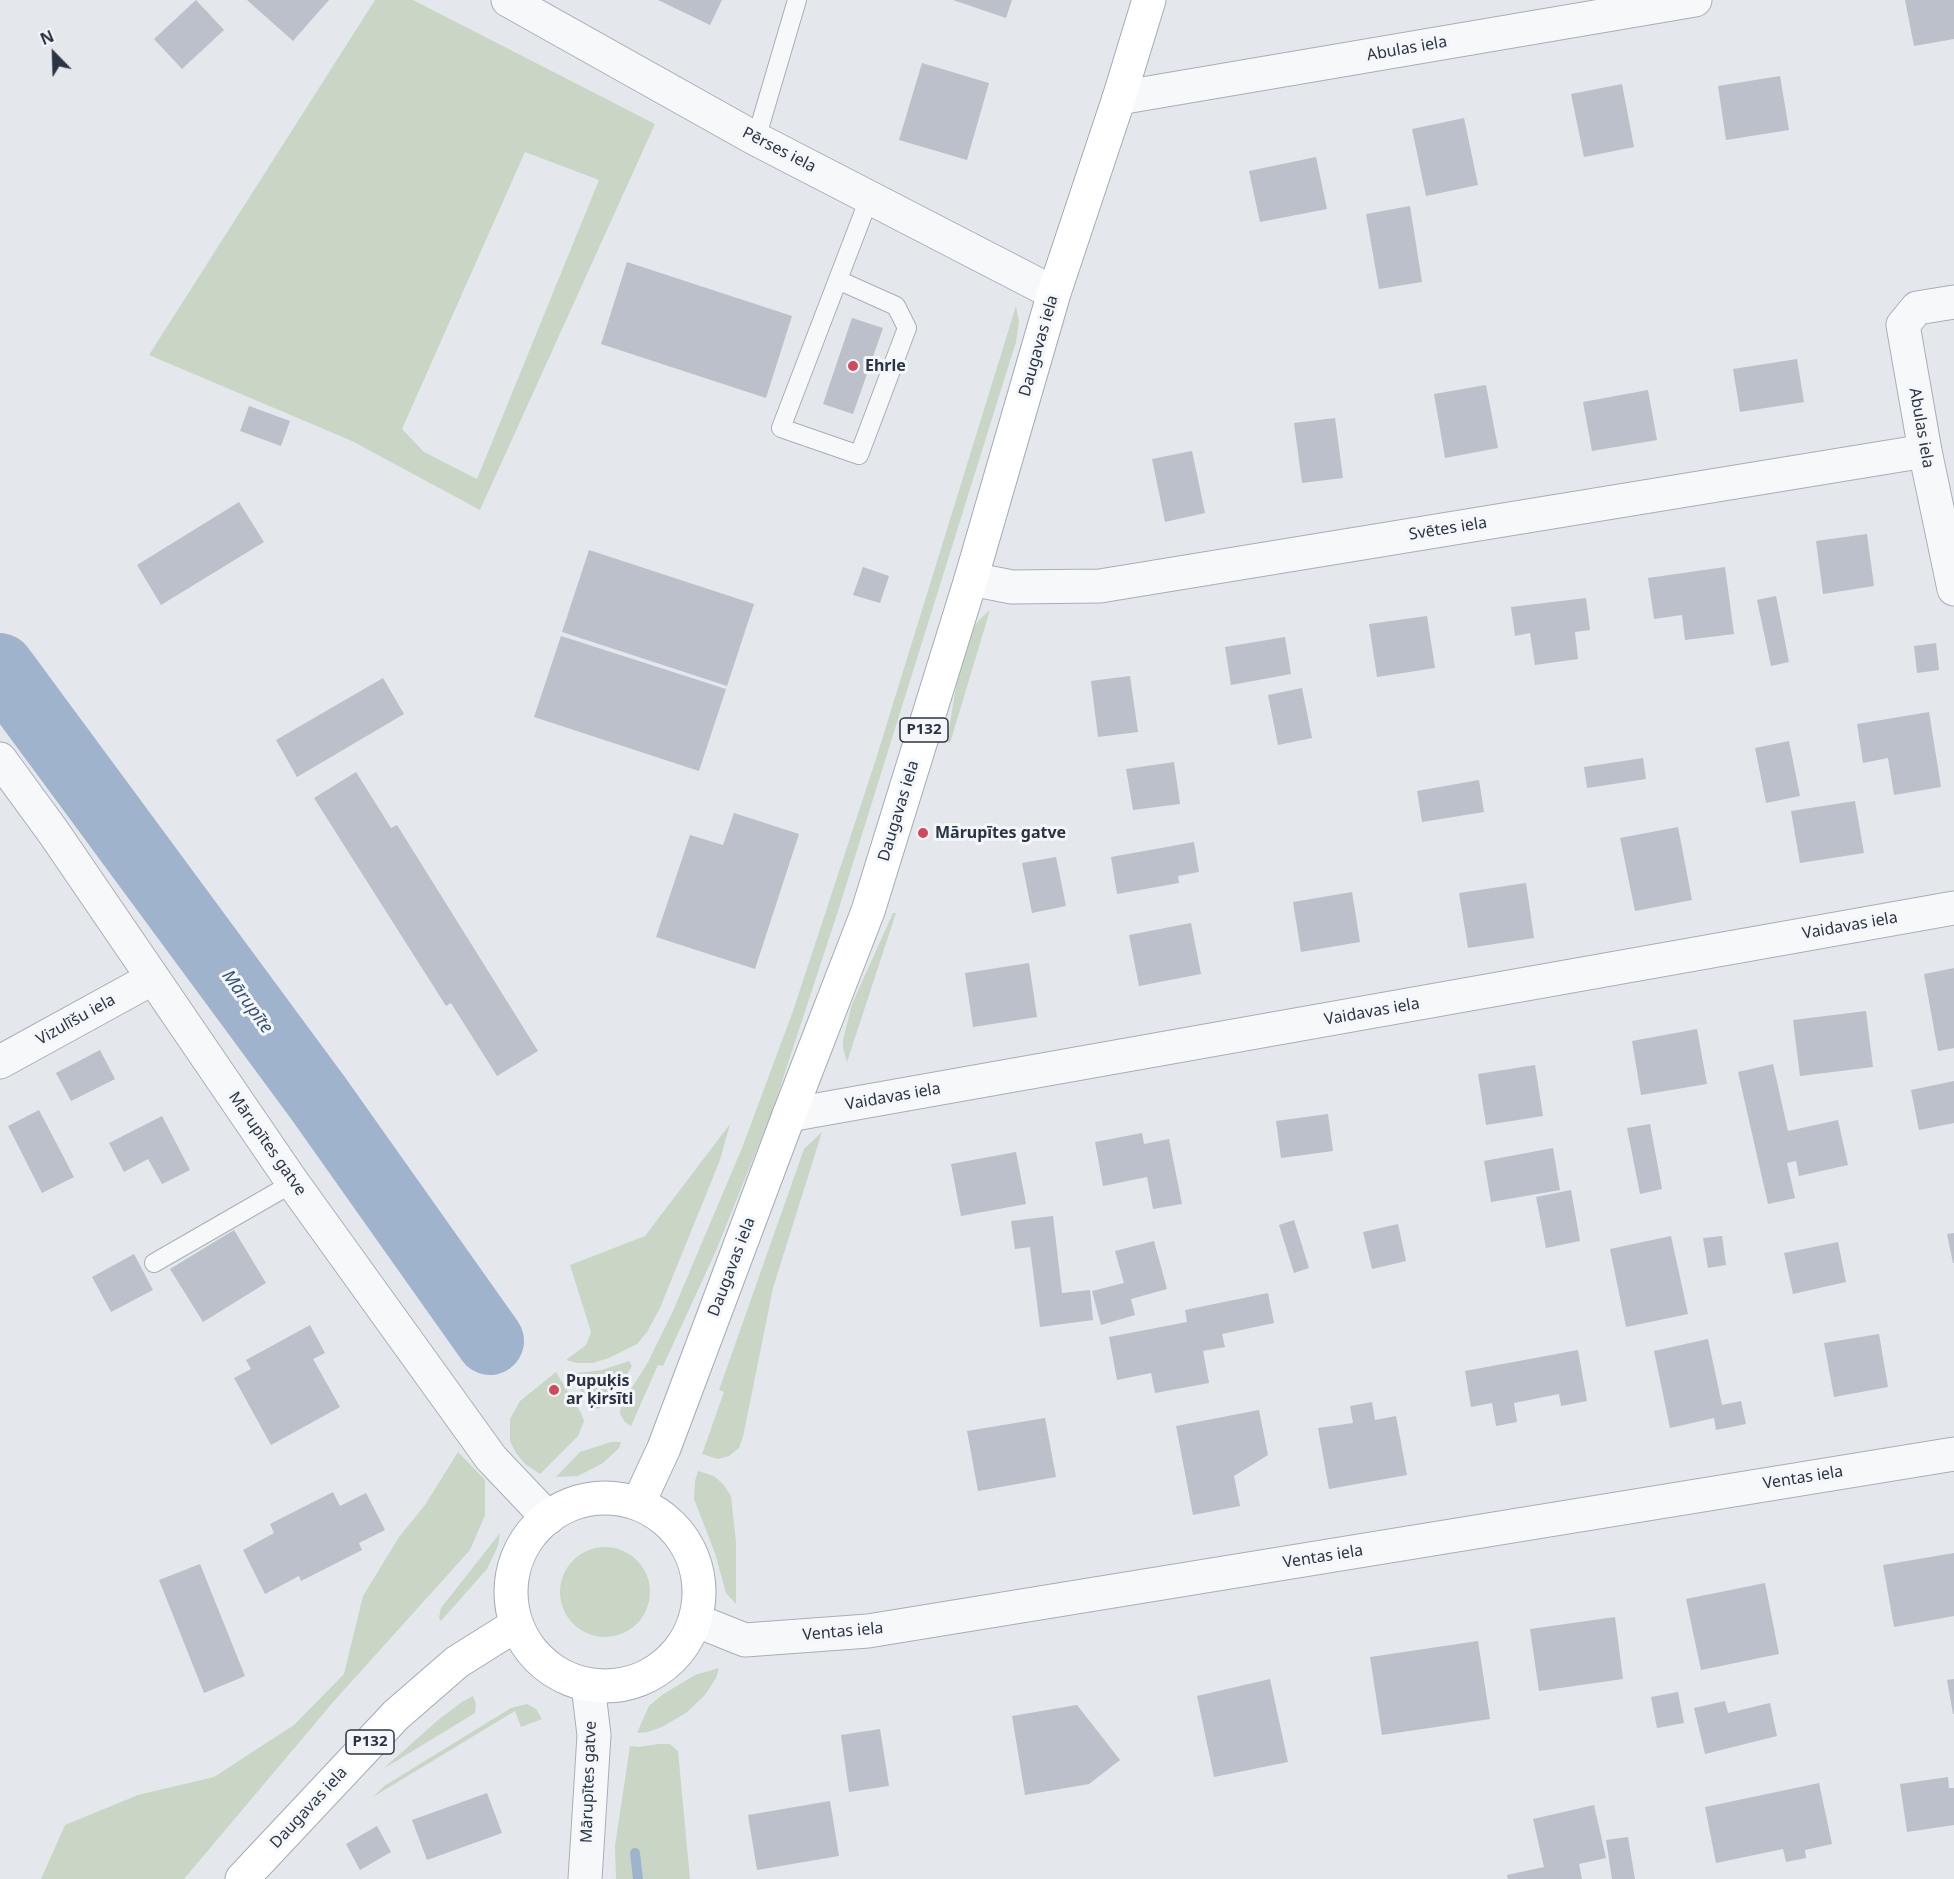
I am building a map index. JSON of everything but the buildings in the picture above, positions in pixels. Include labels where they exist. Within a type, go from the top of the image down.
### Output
[{"type":"main road","name":"Daugavas iela","points":[[638,1504],[664,1448],[868,911],[971,579],[1054,293],[1149,0]]},
{"type":"main road","points":[[604,1498],[638,1504],[659,1515],[681,1536],[694,1562],[699,1591],[695,1620],[683,1645],[663,1666],[638,1681],[609,1687],[588,1685],[553,1671],[531,1651],[516,1626],[511,1596],[514,1567],[527,1539],[548,1518],[574,1503],[604,1498]]},
{"type":"main road","name":"Daugavas iela","points":[[242,1879],[396,1715],[457,1662],[516,1626]]},
{"type":"street","name":"Pērses iela","points":[[508,0],[756,139],[1054,293]]},
{"type":"street","name":"Abulas iela","points":[[1119,98],[1695,0]]},
{"type":"street","name":"Abulas iela","points":[[1954,302],[1917,308],[1903,325],[1925,451],[1954,589]]},
{"type":"street","name":"Svētes iela","points":[[971,579],[1012,586],[1100,586],[1925,451]]},
{"type":"street","name":"Mārupītes gatve","points":[[0,759],[54,833],[293,1183],[491,1458],[548,1518]]},
{"type":"street","name":"Vaidavas iela","points":[[789,1116],[1954,908]]},
{"type":"street","name":"Vizulīšu iela","points":[[0,1062],[153,978]]},
{"type":"street","name":"Ventas iela","points":[[695,1620],[745,1640],[868,1631],[1954,1454]]},
{"type":"street","name":"Mārupītes gatve","points":[[585,1879],[594,1735],[588,1685]]},
{"type":"lane","points":[[756,139],[797,0]]},
{"type":"lane","points":[[838,280],[897,306],[907,328],[859,455],[781,428],[870,196]]},
{"type":"lane","points":[[154,1263],[293,1183]]},
{"type":"green space","points":[[375,0],[413,0],[655,124],[480,510],[352,441],[149,355]],"holes":[[[525,152],[599,180],[477,479],[424,452],[402,429]]]},
{"type":"green space","points":[[1016,306],[1019,322],[1016,342],[838,911],[772,1112],[715,1253],[663,1366],[658,1365],[631,1426],[620,1414],[621,1405],[648,1362],[673,1311],[742,1148],[793,1011],[875,762]]},
{"type":"green space","points":[[990,610],[950,743],[947,742],[956,686],[969,633]]},
{"type":"green space","points":[[893,913],[896,913],[847,1062],[843,1040],[852,1004]]},
{"type":"green space","points":[[730,1124],[720,1160],[660,1308],[647,1332],[637,1344],[609,1358],[593,1363],[566,1360],[586,1345],[591,1332],[570,1265],[645,1236]]},
{"type":"green space","points":[[822,1132],[773,1288],[739,1448],[729,1456],[718,1459],[702,1454],[724,1392],[719,1390],[804,1149]]},
{"type":"green space","points":[[629,1361],[632,1366],[610,1401],[600,1408],[595,1409],[590,1405],[572,1378],[572,1375],[577,1373],[602,1370]]},
{"type":"green space","points":[[556,1372],[584,1421],[578,1436],[540,1474],[525,1464],[516,1453],[510,1441],[510,1419],[520,1401]]},
{"type":"green space","points":[[611,1442],[621,1442],[619,1448],[603,1463],[578,1476],[556,1477],[580,1452]]},
{"type":"green space","points":[[458,1452],[485,1480],[485,1515],[470,1550],[334,1701],[184,1879],[41,1879],[65,1825],[138,1795],[214,1777],[294,1725],[344,1674],[363,1596],[399,1537],[425,1505]]},
{"type":"green space","points":[[698,1471],[714,1476],[731,1496],[736,1542],[736,1604],[726,1593],[715,1553],[694,1499]]},
{"type":"green space","points":[[500,1533],[498,1546],[487,1569],[441,1621],[439,1618],[441,1608]]},
{"type":"green space","points":[[605,1547],[622,1551],[637,1560],[646,1575],[650,1592],[646,1609],[637,1624],[622,1633],[605,1637],[588,1633],[573,1624],[564,1609],[560,1592],[564,1575],[573,1560],[588,1551]]},
{"type":"green space","points":[[719,1668],[716,1678],[705,1695],[686,1713],[662,1727],[637,1733],[649,1706],[662,1695],[695,1675]]},
{"type":"green space","points":[[473,1696],[476,1704],[475,1713],[383,1769],[438,1720]]},
{"type":"green space","points":[[527,1704],[536,1709],[542,1719],[521,1727],[515,1711],[373,1797],[384,1786],[511,1708]]},
{"type":"green space","points":[[670,1744],[678,1751],[690,1879],[616,1879],[615,1846],[630,1746]]},
{"type":"waterway","name":"Mārupīte","points":[[0,667],[318,1098],[490,1341]]},
{"type":"waterway","points":[[635,1853],[638,1879]]},
{"type":"place","name":"Ehrle","points":[[853,366]]},
{"type":"place","name":"Mārupītes gatve","points":[[923,833]]},
{"type":"place","name":"Pupuķis ar ķirsīti","points":[[554,1390]]}]
